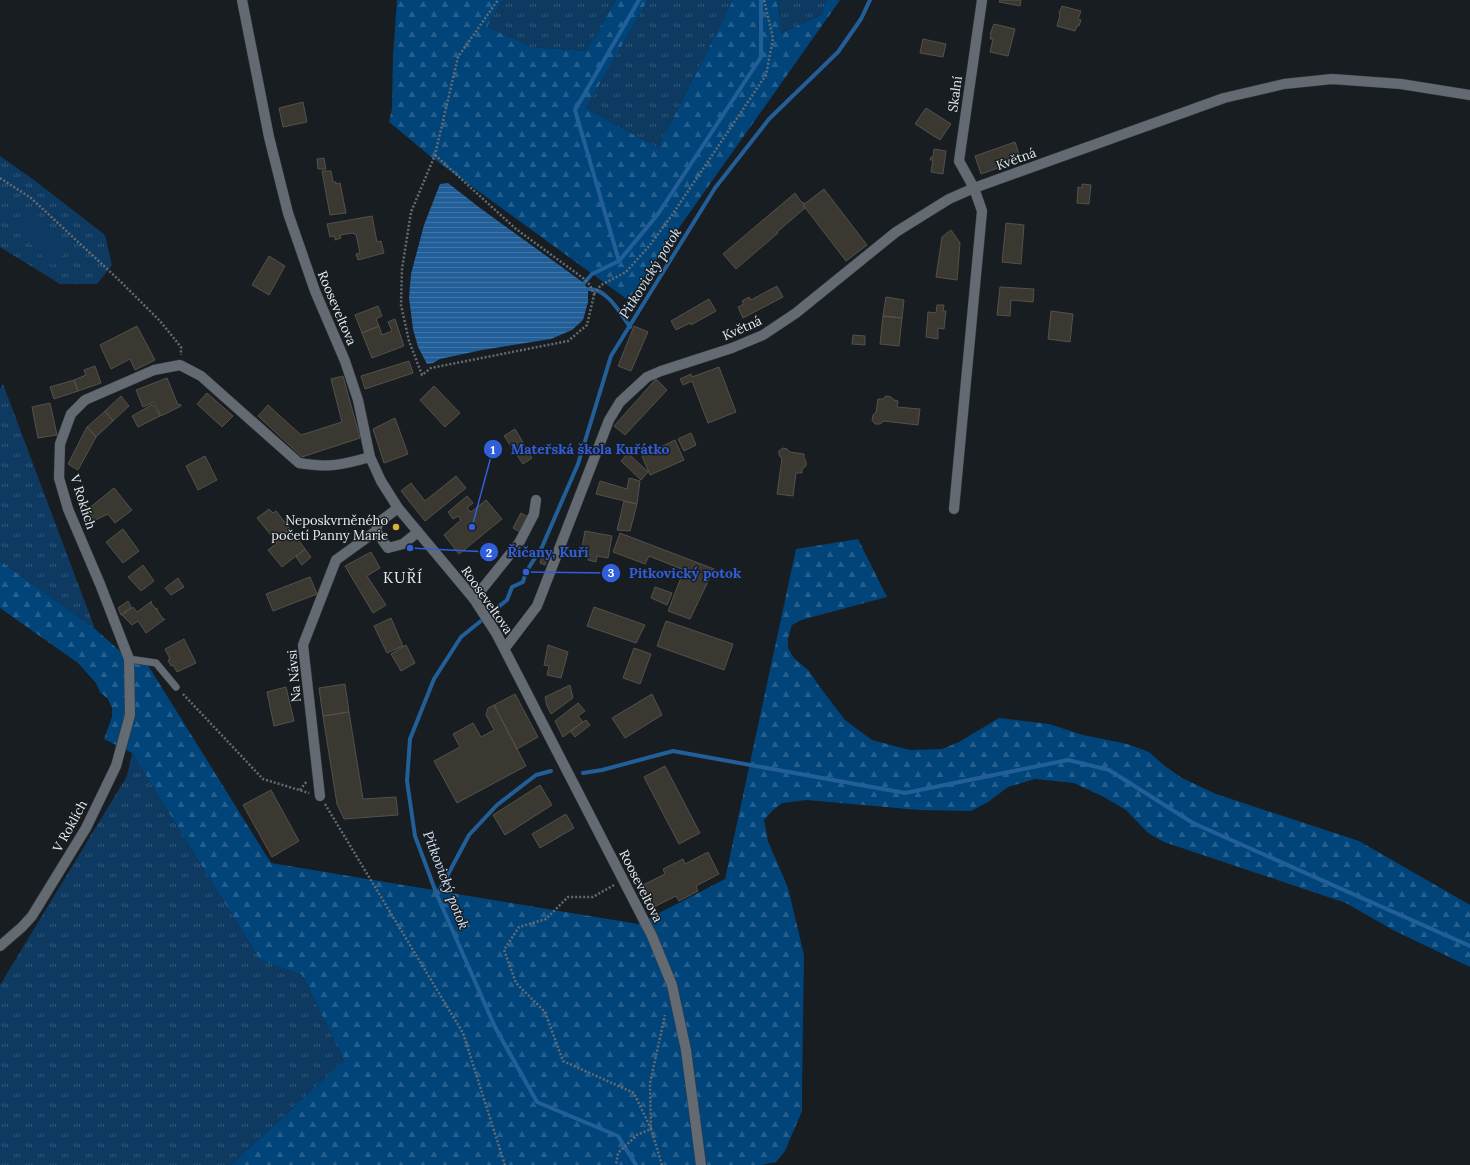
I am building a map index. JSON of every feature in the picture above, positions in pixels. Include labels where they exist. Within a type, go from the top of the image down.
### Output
[{"type":"street","name":"Rooseveltova","points":[[242,0],[269,137],[288,213],[315,291],[345,361],[358,400],[370,457],[381,481],[398,508],[476,603],[505,648],[652,936],[672,985],[686,1050],[701,1165]]},
{"type":"street","name":"Skalní","points":[[954,509],[982,211],[974,188],[959,161],[982,0]]},
{"type":"street","name":"Květná","points":[[505,648],[537,606],[609,420],[620,402],[647,377],[732,348],[762,335],[796,313],[896,232],[949,199],[974,188],[1107,139],[1224,98],[1284,84],[1332,79],[1402,84],[1470,95]]},
{"type":"street","points":[[180,365],[201,376],[299,463],[319,466],[340,465],[370,457]]},
{"type":"street","name":"V Roklích","points":[[0,946],[11,938],[32,916],[86,828],[116,766],[130,715],[129,659],[100,584],[68,509],[59,478],[60,444],[71,414],[85,400],[154,370],[180,365]]},
{"type":"street","points":[[476,603],[518,543],[534,514],[536,500]]},
{"type":"street","name":"Na Návsi","points":[[320,796],[303,645],[336,560],[376,531],[378,523],[398,508]]},
{"type":"street","points":[[376,531],[388,548],[403,544],[418,532]]},
{"type":"lane","points":[[129,659],[156,663],[176,687]]},
{"type":"path","points":[[498,0],[458,57],[435,155],[411,212],[402,269],[401,305],[409,341],[422,375],[432,368],[568,341],[587,325],[593,293],[601,284],[626,272],[650,245],[672,215],[766,75],[773,38],[764,0]]},
{"type":"path","points":[[435,155],[516,229],[588,282],[593,293]]},
{"type":"path","points":[[0,178],[31,198],[120,281],[160,321],[181,347],[180,365]]},
{"type":"path","points":[[176,687],[263,778],[320,796],[463,1033],[505,1165]]},
{"type":"path","points":[[624,880],[593,897],[568,897],[546,919],[519,927],[504,950],[516,983],[545,1012],[563,1061],[634,1093],[652,1129],[662,1165]]},
{"type":"path","points":[[652,1129],[650,1083],[667,1008]]},
{"type":"path","points":[[616,1165],[618,1153],[637,1135],[652,1129]]},
{"type":"green space","points":[[397,0],[503,0],[487,27],[532,47],[586,51],[616,0],[648,0],[586,108],[658,148],[733,0],[777,0],[781,33],[821,15],[826,0],[840,0],[628,300],[430,156],[389,122],[392,109],[393,56]]},
{"type":"green space","points":[[503,0],[616,0],[586,51],[532,47],[487,27]]},
{"type":"green space","points":[[648,0],[733,0],[658,148],[586,108]]},
{"type":"green space","points":[[777,0],[826,0],[821,15],[780,33]]},
{"type":"green space","points":[[0,156],[34,180],[105,235],[112,265],[97,284],[60,284],[0,247]]},
{"type":"green space","points":[[35,212],[70,248],[52,266],[17,230]]},
{"type":"green space","points":[[3,384],[95,629],[0,561],[0,389]]},
{"type":"green space","points":[[858,539],[887,597],[801,620],[792,625],[788,638],[788,648],[794,658],[809,671],[845,720],[872,740],[910,750],[942,749],[959,742],[999,718],[1049,724],[1083,735],[1127,744],[1149,752],[1182,778],[1216,794],[1359,841],[1470,905],[1470,967],[1393,930],[1346,903],[1164,842],[1148,833],[1126,810],[1102,796],[1074,783],[1035,779],[1008,787],[988,802],[971,811],[919,810],[807,800],[782,803],[764,820],[768,841],[788,888],[804,955],[802,1111],[785,1151],[776,1162],[762,1165],[231,1165],[344,1060],[302,975],[260,960],[132,753],[104,739],[112,717],[112,708],[108,699],[100,692],[96,683],[78,663],[0,608],[0,561],[95,629],[129,659],[144,659],[271,863],[638,924],[725,879],[796,549]]},
{"type":"green space","points":[[132,753],[260,960],[302,975],[344,1060],[231,1165],[0,1165],[0,985],[127,776]]},
{"type":"shaded area","points":[[448,183],[584,283],[588,289],[588,302],[583,320],[572,330],[551,339],[482,350],[440,359],[433,363],[427,364],[418,347],[413,329],[409,298],[411,274],[424,225],[440,184]]},
{"type":"building","points":[[1000,0],[1021,0],[1020,6],[999,2]]},
{"type":"building","points":[[1062,6],[1081,11],[1078,19],[1081,20],[1075,31],[1057,26],[1060,15],[1059,13]]},
{"type":"building","points":[[994,24],[1015,29],[1008,56],[990,52],[993,39],[990,39],[990,34]]},
{"type":"building","points":[[923,39],[946,44],[943,57],[920,53]]},
{"type":"building","points":[[303,102],[307,122],[283,127],[279,108]]},
{"type":"building","points":[[926,108],[951,124],[940,140],[915,124]]},
{"type":"building","points":[[1015,142],[1021,160],[981,174],[975,156]]},
{"type":"building","points":[[934,149],[946,151],[943,174],[931,172],[933,160],[930,160],[931,157],[933,157]]},
{"type":"building","points":[[324,158],[326,169],[318,169],[317,159]]},
{"type":"building","points":[[322,171],[331,171],[333,182],[336,182],[336,184],[340,183],[346,213],[330,215]]},
{"type":"building","points":[[1082,184],[1091,185],[1089,204],[1077,203],[1078,187],[1082,188]]},
{"type":"building","points":[[824,189],[867,245],[846,261],[803,205]]},
{"type":"building","points":[[795,193],[802,203],[803,202],[805,204],[803,205],[805,208],[736,269],[723,254]]},
{"type":"building","points":[[372,216],[377,242],[381,241],[384,253],[358,260],[356,254],[360,253],[356,234],[340,235],[341,238],[335,240],[335,236],[330,237],[327,224]]},
{"type":"building","points":[[1006,223],[1024,225],[1021,264],[1002,262]]},
{"type":"building","points":[[951,230],[960,243],[957,280],[936,277],[942,237]]},
{"type":"building","points":[[269,256],[285,266],[269,295],[252,285]]},
{"type":"building","points":[[777,286],[783,297],[743,318],[738,307],[744,304],[742,301],[749,297],[751,300]]},
{"type":"building","points":[[1000,287],[1034,289],[1033,302],[1011,300],[1010,316],[997,315]]},
{"type":"building","points":[[886,297],[904,300],[902,318],[883,316]]},
{"type":"building","points":[[709,299],[716,311],[691,325],[690,323],[676,330],[671,321]]},
{"type":"building","points":[[937,305],[944,305],[943,311],[946,311],[944,329],[938,328],[938,339],[926,337],[928,312],[936,313]]},
{"type":"building","points":[[378,306],[382,316],[376,319],[379,326],[362,333],[355,315]]},
{"type":"building","points":[[1051,311],[1073,314],[1070,342],[1048,339]]},
{"type":"building","points":[[883,316],[902,318],[899,346],[880,344]]},
{"type":"building","points":[[395,319],[404,346],[372,358],[362,333],[379,326],[382,335],[392,331],[388,322]]},
{"type":"building","points":[[137,326],[155,360],[135,370],[130,359],[111,369],[100,345]]},
{"type":"building","points":[[634,326],[648,332],[631,371],[618,366]]},
{"type":"building","points":[[853,335],[865,336],[865,345],[852,344]]},
{"type":"building","points":[[409,361],[413,373],[365,389],[361,376]]},
{"type":"building","points":[[95,366],[101,383],[78,391],[74,380],[86,375],[84,370]]},
{"type":"building","points":[[719,367],[736,412],[708,423],[692,381],[683,385],[680,379],[691,374],[692,377]]},
{"type":"building","points":[[343,376],[360,438],[302,457],[258,416],[268,405],[301,435],[342,422],[331,379]]},
{"type":"building","points":[[167,378],[178,405],[180,404],[181,406],[161,416],[154,402],[143,407],[136,390]]},
{"type":"building","points":[[656,379],[667,390],[625,435],[614,426]]},
{"type":"building","points":[[74,380],[78,391],[54,399],[50,387]]},
{"type":"building","points":[[434,386],[460,413],[445,427],[420,400]]},
{"type":"building","points":[[207,393],[233,416],[222,427],[197,404]]},
{"type":"building","points":[[121,396],[129,406],[113,421],[105,411]]},
{"type":"building","points":[[886,396],[898,401],[897,407],[920,409],[918,425],[884,421],[880,424],[875,424],[872,420],[873,415],[876,412],[878,399],[883,399]]},
{"type":"building","points":[[50,403],[57,435],[38,438],[32,407]]},
{"type":"building","points":[[153,404],[160,416],[138,427],[132,416]]},
{"type":"building","points":[[105,411],[113,421],[96,437],[87,427]]},
{"type":"building","points":[[395,418],[408,454],[384,463],[373,429]]},
{"type":"building","points":[[87,427],[96,437],[78,470],[68,464]]},
{"type":"building","points":[[515,429],[532,458],[523,464],[504,436]]},
{"type":"building","points":[[691,433],[696,445],[684,451],[678,439]]},
{"type":"building","points":[[675,440],[684,460],[650,475],[642,456]]},
{"type":"building","points":[[783,448],[790,452],[804,454],[806,461],[806,466],[802,469],[802,473],[796,473],[793,496],[777,494],[782,459],[779,455],[779,451]]},
{"type":"building","points":[[628,453],[648,472],[641,480],[621,461]]},
{"type":"building","points":[[205,456],[217,480],[198,490],[186,466]]},
{"type":"building","points":[[456,476],[466,488],[425,521],[401,491],[411,483],[425,501]]},
{"type":"building","points":[[629,478],[640,481],[637,504],[596,494],[600,481],[627,489]]},
{"type":"building","points":[[114,488],[132,510],[115,523],[108,514],[89,523],[82,514]]},
{"type":"building","points":[[467,496],[473,503],[467,508],[471,512],[486,500],[502,519],[459,554],[444,535],[461,520],[458,516],[453,519],[448,512]]},
{"type":"building","points":[[624,501],[637,504],[630,531],[617,530]]},
{"type":"building","points":[[269,509],[273,513],[276,511],[290,529],[275,540],[257,518]]},
{"type":"building","points":[[521,513],[528,517],[520,532],[513,528]]},
{"type":"building","points":[[123,529],[139,551],[123,563],[106,542]]},
{"type":"building","points":[[290,529],[305,549],[282,567],[268,550],[277,543],[275,540]]},
{"type":"building","points":[[585,531],[612,536],[608,558],[597,556],[596,562],[588,560],[590,555],[581,553]]},
{"type":"building","points":[[620,533],[714,569],[690,619],[668,611],[684,570],[649,556],[645,564],[613,552]]},
{"type":"building","points":[[305,549],[311,557],[302,565],[296,557]]},
{"type":"building","points":[[371,552],[380,568],[367,576],[386,605],[373,613],[345,566]]},
{"type":"building","points":[[542,556],[547,557],[545,565],[540,563]]},
{"type":"building","points":[[143,565],[154,581],[141,591],[128,577]]},
{"type":"building","points":[[310,577],[317,594],[273,611],[266,594]]},
{"type":"building","points":[[178,578],[184,587],[171,595],[165,588]]},
{"type":"building","points":[[655,587],[672,593],[667,605],[651,598]]},
{"type":"building","points":[[128,601],[131,607],[121,615],[118,608]]},
{"type":"building","points":[[152,601],[151,603],[156,609],[157,608],[163,619],[165,619],[146,633],[138,621],[132,625],[122,615],[133,607],[137,612]]},
{"type":"building","points":[[594,607],[645,625],[636,643],[587,626]]},
{"type":"building","points":[[391,618],[403,646],[387,653],[374,626]]},
{"type":"building","points":[[666,621],[733,644],[724,670],[657,646]]},
{"type":"building","points":[[184,639],[196,663],[177,672],[173,665],[171,666],[168,660],[170,659],[165,649]]},
{"type":"building","points":[[406,645],[415,663],[401,671],[391,654]]},
{"type":"building","points":[[548,645],[568,652],[561,678],[547,675],[549,666],[544,665]]},
{"type":"building","points":[[634,648],[651,654],[640,684],[623,678]]},
{"type":"building","points":[[345,684],[349,712],[323,716],[319,688]]},
{"type":"building","points":[[570,685],[573,698],[551,714],[545,697]]},
{"type":"building","points":[[286,687],[294,721],[274,726],[267,692]]},
{"type":"building","points":[[515,694],[538,737],[517,749],[494,705]]},
{"type":"building","points":[[652,694],[662,715],[625,738],[612,718]]},
{"type":"building","points":[[578,703],[585,711],[578,716],[583,722],[563,737],[555,721]]},
{"type":"building","points":[[494,705],[526,766],[457,803],[434,761],[460,747],[453,734],[473,723],[481,737],[494,730],[486,715],[488,708]]},
{"type":"building","points":[[349,712],[363,799],[396,797],[398,815],[344,819],[337,804],[323,716]]},
{"type":"building","points":[[586,720],[590,725],[575,737],[570,731]]},
{"type":"building","points":[[665,766],[700,833],[679,844],[644,777]]},
{"type":"building","points":[[540,785],[552,805],[505,835],[493,815]]},
{"type":"building","points":[[271,790],[299,841],[272,857],[243,805]]},
{"type":"building","points":[[566,814],[574,828],[540,848],[532,834]]},
{"type":"building","points":[[708,852],[719,874],[696,886],[698,891],[679,901],[676,896],[650,909],[639,887],[665,874],[663,869],[683,859],[685,864]]},
{"type":"waterway","points":[[619,261],[575,110],[639,0]]},
{"type":"waterway","points":[[584,283],[592,274],[619,261],[658,214],[761,57],[761,0]]},
{"type":"waterway","name":"Pitkovický potok","points":[[636,1165],[618,1136],[537,1102],[495,1027],[437,895],[415,836],[407,781],[410,739],[434,679],[461,637],[507,600],[512,587],[523,582],[526,572],[542,547],[578,464],[611,356],[715,188],[769,119],[838,52],[861,19],[870,0]]},
{"type":"waterway","points":[[588,289],[601,292],[607,297],[618,309],[630,327]]},
{"type":"waterway","points":[[583,773],[602,770],[673,751],[905,793],[1068,760],[1109,770],[1193,823],[1470,946]]},
{"type":"waterway","points":[[437,895],[469,835],[497,805],[536,775],[551,771]]},
{"type":"place","name":"Neposkvrněného početí Panny Marie","points":[[396,527]]},
{"type":"place","name":"Mateřská škola Kuřátko","points":[[472,527]]},
{"type":"place","name":"Říčany, Kuří","points":[[410,548]]},
{"type":"place","name":"Pitkovický potok","points":[[526,572]]},
{"type":"district","name":"KUŘÍ","points":[[403,577]]}]
